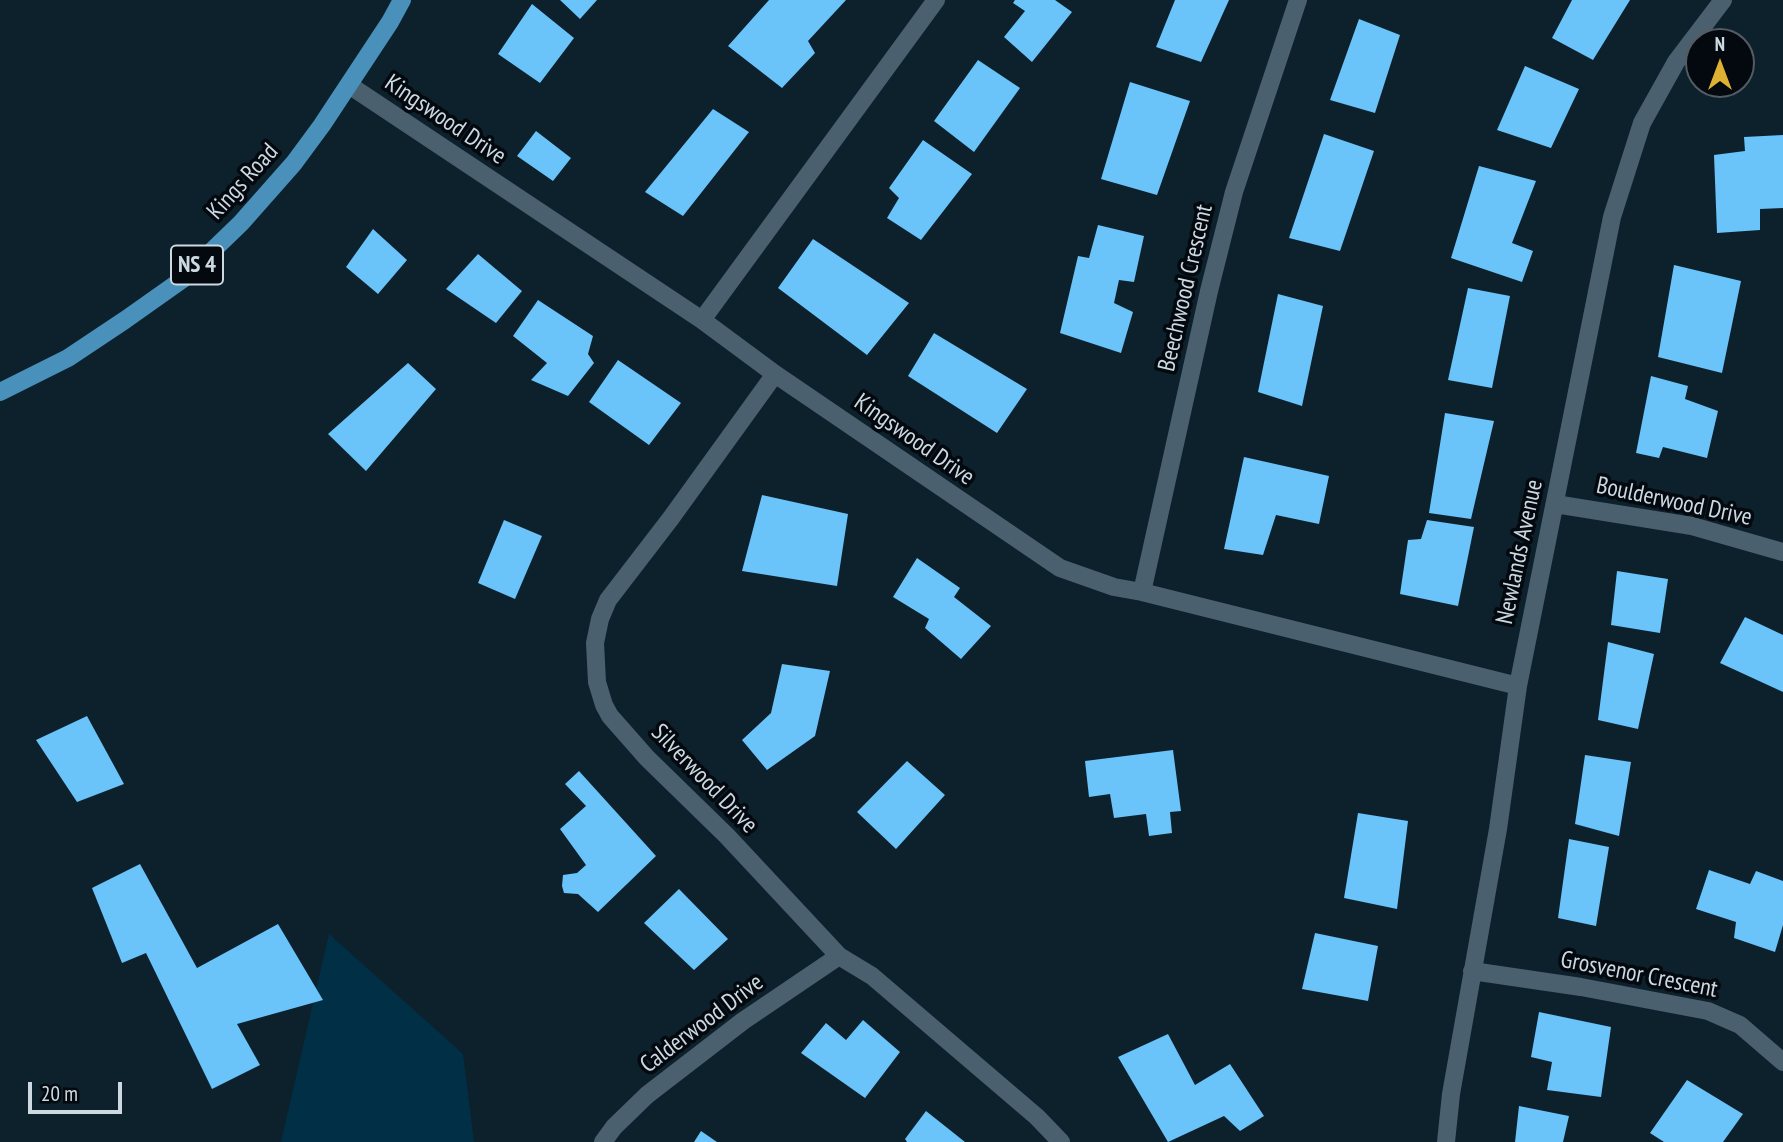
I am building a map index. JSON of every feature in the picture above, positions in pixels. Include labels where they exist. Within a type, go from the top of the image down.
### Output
[{"type":"main road","name":"Kings Road","points":[[0,392],[68,358],[183,279],[241,223],[294,163],[349,85],[402,0]]},
{"type":"street","points":[[702,320],[936,0]]},
{"type":"street","name":"Beechwood Crescent","points":[[1142,592],[1209,291],[1234,192],[1298,0]]},
{"type":"street","name":"Newlands Avenue","points":[[1446,1142],[1451,1094],[1498,830],[1518,686],[1612,217],[1642,123],[1676,62],[1723,0]]},
{"type":"street","name":"Kingswood Drive","points":[[349,85],[702,320],[775,374],[1060,568],[1114,587],[1518,686]]},
{"type":"street","name":"Silverwood Drive","points":[[775,374],[608,600],[600,619],[595,643],[599,691],[610,716],[647,758],[727,836],[839,956],[872,975],[1037,1117],[1061,1142]]},
{"type":"street","name":"Boulderwood Drive","points":[[1555,504],[1692,526],[1783,552]]},
{"type":"street","name":"Calderwood Drive","points":[[603,1142],[614,1127],[647,1095],[743,1021],[839,956]]},
{"type":"street","name":"Grosvenor Crescent","points":[[1472,971],[1581,987],[1708,1011],[1740,1026],[1783,1062]]},
{"type":"shaded area","points":[[329,934],[463,1054],[474,1142],[281,1142]]},
{"type":"building","points":[[560,0],[597,0],[580,19]]},
{"type":"building","points":[[769,0],[846,0],[808,41],[815,53],[782,88],[728,46]]},
{"type":"building","points":[[1015,0],[1055,0],[1072,12],[1032,62],[1004,37],[1025,11],[1013,3]]},
{"type":"building","points":[[1175,0],[1229,0],[1201,62],[1156,47]]},
{"type":"building","points":[[1572,0],[1630,0],[1593,60],[1552,38]]},
{"type":"building","points":[[532,4],[574,38],[540,83],[498,54]]},
{"type":"building","points":[[1359,19],[1400,35],[1375,113],[1330,100]]},
{"type":"building","points":[[978,60],[1020,88],[974,152],[934,121]]},
{"type":"building","points":[[1525,66],[1579,89],[1551,148],[1497,130]]},
{"type":"building","points":[[1130,82],[1190,101],[1157,195],[1101,179]]},
{"type":"building","points":[[713,109],[749,132],[683,216],[645,192]]},
{"type":"building","points":[[536,131],[571,158],[553,181],[517,156]]},
{"type":"building","points":[[1324,134],[1374,151],[1340,251],[1289,238]]},
{"type":"building","points":[[1783,135],[1783,208],[1760,209],[1760,230],[1717,233],[1714,155],[1745,151],[1744,137]]},
{"type":"building","points":[[923,140],[972,174],[921,240],[887,218],[899,198],[889,188]]},
{"type":"building","points":[[1479,166],[1536,181],[1512,243],[1533,251],[1522,282],[1451,258]]},
{"type":"building","points":[[1098,225],[1144,236],[1134,282],[1119,280],[1114,303],[1133,312],[1121,353],[1060,333],[1078,256],[1089,258]]},
{"type":"building","points":[[373,229],[407,260],[378,294],[346,267]]},
{"type":"building","points":[[813,239],[909,303],[867,355],[778,288]]},
{"type":"building","points":[[478,254],[522,291],[496,323],[446,289]]},
{"type":"building","points":[[1674,265],[1741,281],[1722,373],[1658,357]]},
{"type":"building","points":[[1468,288],[1510,296],[1492,388],[1448,380]]},
{"type":"building","points":[[1278,294],[1323,306],[1302,406],[1258,392]]},
{"type":"building","points":[[538,300],[593,336],[588,354],[594,363],[568,396],[531,380],[547,363],[513,336]]},
{"type":"building","points":[[934,333],[1027,389],[997,433],[908,376]]},
{"type":"building","points":[[618,360],[681,403],[649,445],[589,402]]},
{"type":"building","points":[[408,363],[436,389],[366,471],[328,434]]},
{"type":"building","points":[[1651,376],[1688,386],[1685,399],[1718,411],[1707,458],[1663,447],[1659,458],[1636,453]]},
{"type":"building","points":[[1445,413],[1494,421],[1471,519],[1429,513]]},
{"type":"building","points":[[1244,457],[1329,476],[1319,524],[1276,515],[1263,555],[1224,549]]},
{"type":"building","points":[[762,495],[848,514],[837,586],[742,571]]},
{"type":"building","points":[[504,520],[542,536],[515,599],[478,583]]},
{"type":"building","points":[[1427,520],[1474,527],[1458,606],[1400,594],[1408,540],[1421,539]]},
{"type":"building","points":[[917,558],[960,588],[954,597],[991,626],[961,659],[925,628],[929,619],[893,597]]},
{"type":"building","points":[[1617,571],[1668,579],[1660,633],[1611,625]]},
{"type":"building","points":[[1745,617],[1783,635],[1783,692],[1720,663]]},
{"type":"building","points":[[1608,642],[1654,654],[1638,729],[1598,720]]},
{"type":"building","points":[[782,664],[830,671],[815,736],[767,770],[742,740],[771,713]]},
{"type":"building","points":[[87,716],[124,784],[77,802],[36,740]]},
{"type":"building","points":[[1173,750],[1181,811],[1170,812],[1172,833],[1149,836],[1146,814],[1114,818],[1110,794],[1089,797],[1085,761]]},
{"type":"building","points":[[1585,755],[1631,762],[1619,836],[1575,824]]},
{"type":"building","points":[[907,761],[945,795],[896,849],[857,812]]},
{"type":"building","points":[[579,771],[656,856],[598,912],[578,894],[564,893],[562,886],[563,875],[577,873],[586,865],[560,829],[586,806],[565,784]]},
{"type":"building","points":[[1358,813],[1408,821],[1397,909],[1344,898]]},
{"type":"building","points":[[1569,839],[1609,847],[1596,926],[1558,918]]},
{"type":"building","points":[[140,864],[197,968],[278,924],[323,1000],[237,1024],[260,1065],[212,1089],[146,953],[122,963],[92,888]]},
{"type":"building","points":[[1709,870],[1750,884],[1756,871],[1783,881],[1783,925],[1775,952],[1734,938],[1736,922],[1696,909]]},
{"type":"building","points":[[679,889],[728,939],[694,970],[644,923]]},
{"type":"building","points":[[1315,933],[1378,946],[1368,1001],[1302,989]]},
{"type":"building","points":[[1539,1012],[1611,1027],[1601,1097],[1547,1090],[1552,1062],[1531,1057]]},
{"type":"building","points":[[863,1020],[900,1052],[865,1098],[801,1053],[826,1023],[846,1040]]},
{"type":"building","points":[[1168,1034],[1195,1085],[1230,1064],[1264,1116],[1240,1131],[1224,1116],[1168,1142],[1118,1057]]},
{"type":"building","points":[[1687,1080],[1743,1114],[1723,1142],[1664,1142],[1650,1133]]},
{"type":"building","points":[[1519,1106],[1569,1116],[1563,1142],[1515,1142]]},
{"type":"building","points":[[926,1111],[965,1142],[907,1142],[905,1139]]},
{"type":"building","points":[[701,1131],[717,1142],[694,1142]]}]
